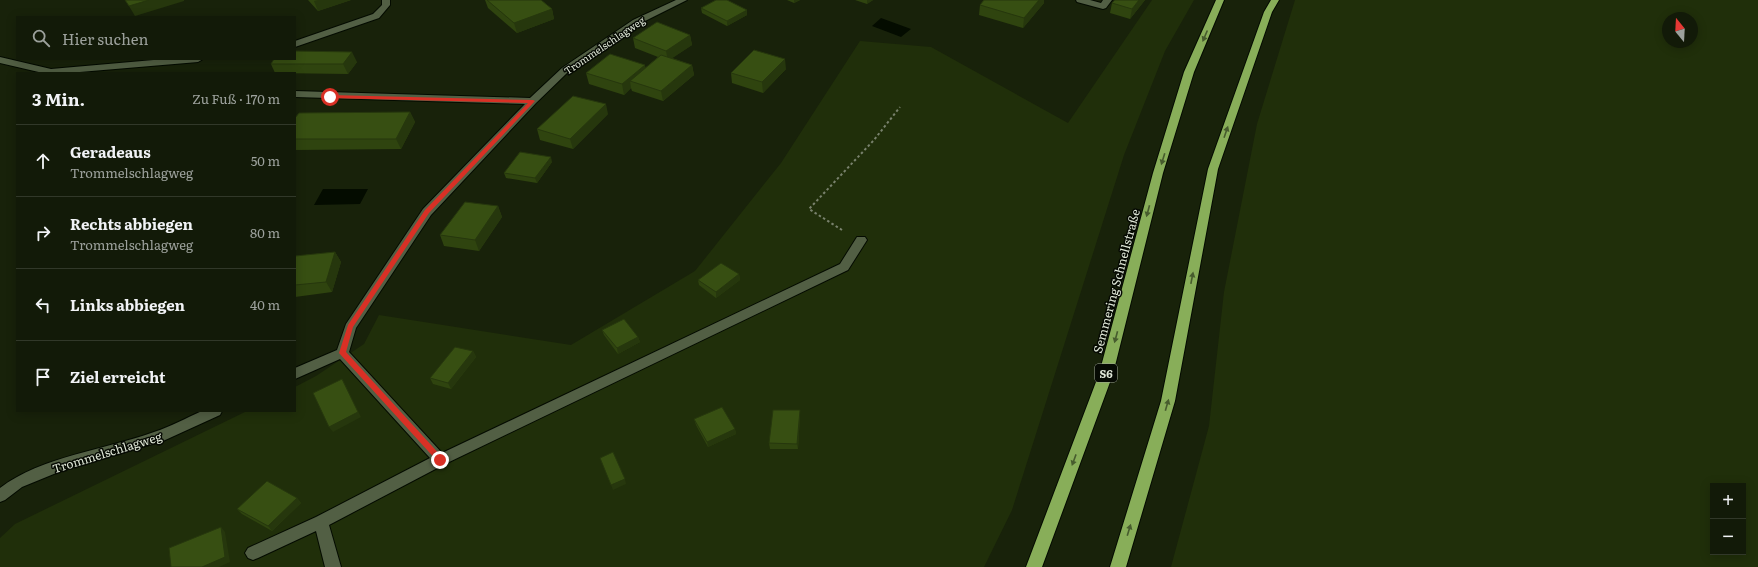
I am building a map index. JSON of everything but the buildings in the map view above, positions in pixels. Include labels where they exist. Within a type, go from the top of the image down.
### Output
[{"type":"highway","name":"Semmering Schnellstraße","points":[[1034,567],[1106,374],[1160,166],[1189,72],[1220,0]]},
{"type":"highway","points":[[1118,567],[1168,402],[1213,169],[1268,12],[1275,0]]},
{"type":"street","points":[[296,44],[376,16],[386,6],[386,0]]},
{"type":"street","name":"Trommelschlagweg","points":[[342,353],[350,327],[427,212],[533,101],[565,70],[636,22],[683,0]]},
{"type":"street","points":[[1080,0],[1103,6],[1108,0]]},
{"type":"street","points":[[0,60],[47,72],[186,60]]},
{"type":"street","points":[[296,94],[330,97],[533,101]]},
{"type":"street","points":[[253,553],[321,522],[440,460],[844,267],[862,240]]},
{"type":"street","points":[[296,374],[342,353],[440,460]]},
{"type":"street","name":"Trommelschlagweg","points":[[0,496],[17,483],[63,464],[158,437],[213,412]]},
{"type":"street","points":[[321,522],[333,567]]},
{"type":"path","points":[[862,240],[830,223],[809,209],[874,140],[900,107]]},
{"type":"green space","points":[[1152,0],[1194,0],[1165,51],[1124,155],[1012,510],[984,567],[0,567],[0,538],[15,524],[245,412],[296,412],[296,386],[316,376],[364,344],[379,315],[571,345],[695,271],[781,163],[860,41],[931,47],[1068,123]]},
{"type":"green space","points":[[1295,0],[1758,0],[1758,567],[1171,567],[1209,426],[1224,292],[1257,124]]},
{"type":"shaded area","points":[[881,18],[911,29],[901,37],[872,26]]},
{"type":"shaded area","points":[[323,189],[368,189],[360,204],[314,205]]},
{"type":"route","points":[[330,97],[533,101],[427,212],[350,327],[342,353],[440,460]]}]
